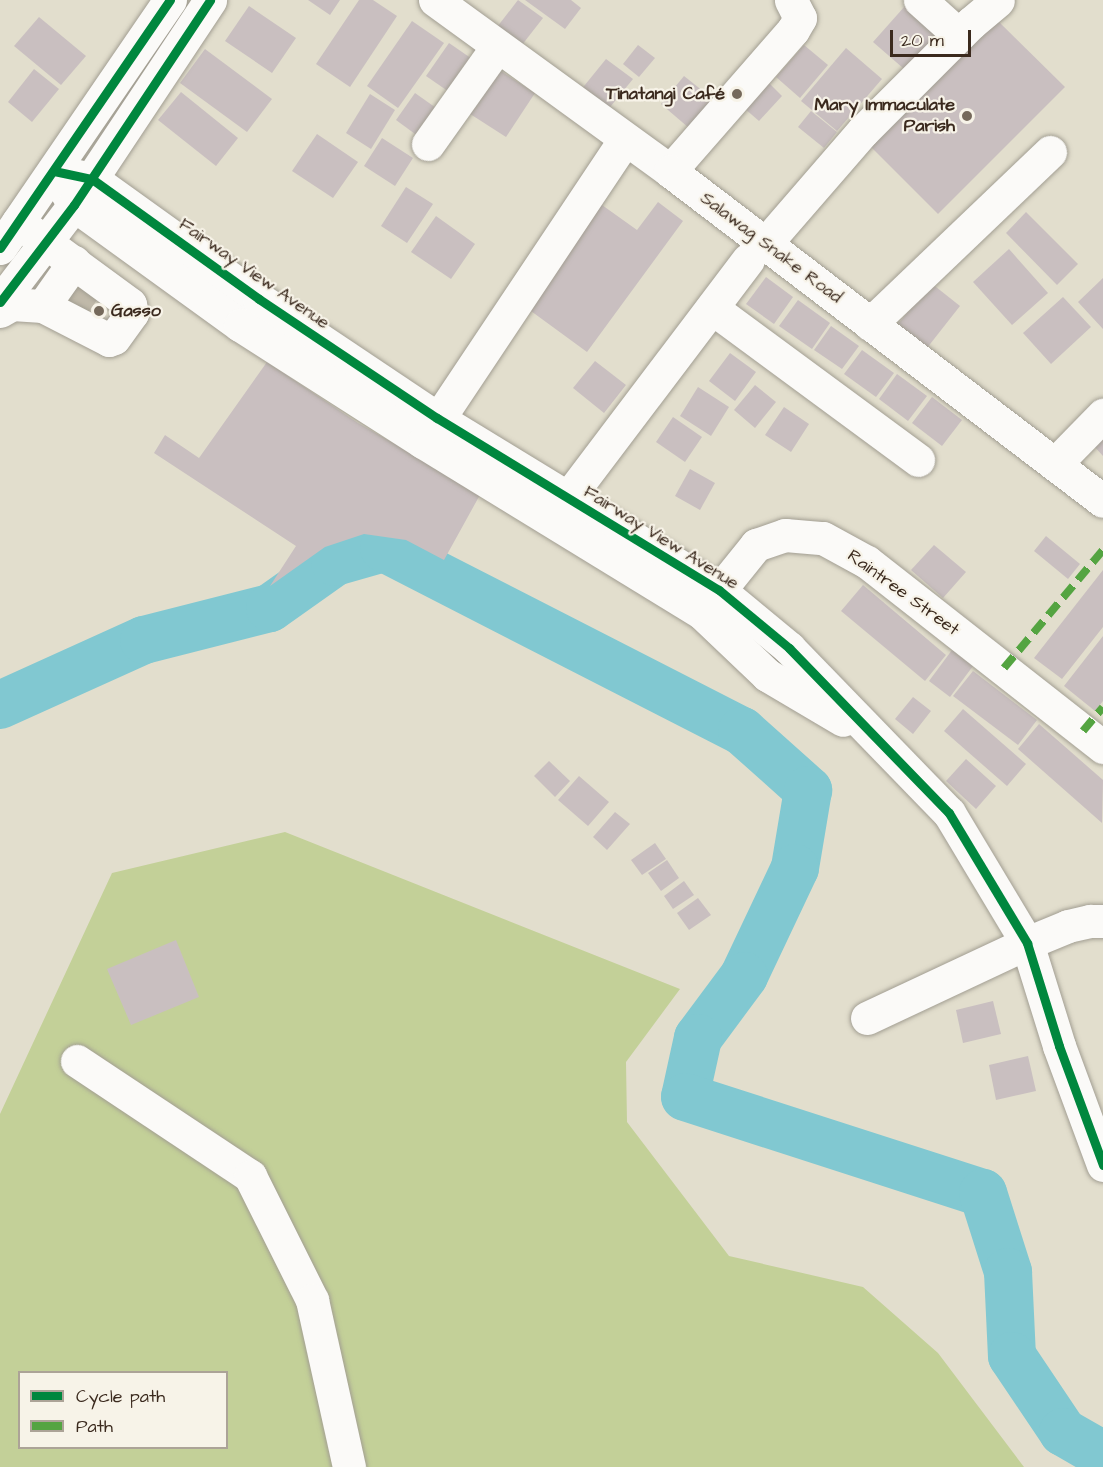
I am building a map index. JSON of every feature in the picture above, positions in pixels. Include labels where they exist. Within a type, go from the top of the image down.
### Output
[{"type":"street","points":[[0,311],[12,304],[72,292],[46,243],[9,235],[170,0]]},
{"type":"street","points":[[0,302],[83,192],[210,0]]},
{"type":"street","name":"Salawag Snake Road","points":[[435,0],[670,171],[757,252],[870,324],[1103,501]]},
{"type":"street","points":[[670,171],[793,30],[800,18],[791,0]]},
{"type":"street","points":[[920,0],[959,35]]},
{"type":"street","points":[[567,499],[757,252],[863,131],[959,35],[998,0]]},
{"type":"street","points":[[428,144],[497,46]]},
{"type":"street","points":[[430,430],[625,139]]},
{"type":"street","points":[[870,324],[1050,152]]},
{"type":"street","name":"Fairway View Avenue","points":[[54,171],[249,312],[430,430],[710,601]]},
{"type":"street","points":[[712,308],[918,460]]},
{"type":"street","points":[[1055,464],[1103,414]]},
{"type":"street","name":"Fairway View Avenue","points":[[430,430],[567,499],[710,601],[767,675],[878,741],[949,813],[1028,943],[1059,1046],[1103,1165]]},
{"type":"street","name":"Raintree Street","points":[[710,601],[756,545],[785,535],[823,538],[867,562],[1103,747]]},
{"type":"street","points":[[867,1018],[1068,926],[1090,921],[1103,921]]},
{"type":"street","points":[[77,1062],[250,1176],[312,1299],[349,1467]]},
{"type":"green space","points":[[285,832],[680,989],[626,1062],[627,1122],[729,1256],[863,1287],[938,1353],[1024,1467],[0,1467],[0,1114],[112,873]]},
{"type":"building","points":[[308,0],[340,0],[330,15]]},
{"type":"building","points":[[359,0],[373,0],[397,16],[350,87],[316,64]]},
{"type":"building","points":[[518,0],[543,18],[518,50],[494,31]]},
{"type":"building","points":[[525,0],[571,0],[581,8],[565,29]]},
{"type":"building","points":[[249,6],[296,38],[272,73],[225,41]]},
{"type":"building","points":[[905,6],[942,39],[911,75],[873,42]]},
{"type":"building","points":[[39,17],[86,56],[61,85],[14,46]]},
{"type":"building","points":[[995,18],[1065,87],[938,214],[868,144]]},
{"type":"building","points":[[412,21],[444,43],[398,108],[367,86]]},
{"type":"building","points":[[449,43],[478,63],[455,96],[426,76]]},
{"type":"building","points":[[638,45],[655,58],[639,77],[623,64]]},
{"type":"building","points":[[804,45],[828,65],[800,98],[776,77]]},
{"type":"building","points":[[846,48],[882,79],[837,131],[801,101]]},
{"type":"building","points":[[205,49],[272,99],[247,132],[180,83]]},
{"type":"building","points":[[606,59],[633,79],[606,112],[580,91]]},
{"type":"building","points":[[496,68],[535,93],[506,137],[467,112]]},
{"type":"building","points":[[34,69],[59,89],[32,122],[8,102]]},
{"type":"building","points":[[684,76],[713,99],[689,128],[661,104]]},
{"type":"building","points":[[768,82],[782,96],[759,121],[744,108]]},
{"type":"building","points":[[181,92],[238,138],[216,166],[158,120]]},
{"type":"building","points":[[415,93],[446,115],[426,142],[396,120]]},
{"type":"building","points":[[370,94],[395,110],[371,149],[346,133]]},
{"type":"building","points":[[811,111],[837,132],[824,148],[798,127]]},
{"type":"building","points":[[317,134],[358,162],[333,198],[292,171]]},
{"type":"building","points":[[382,138],[413,158],[395,186],[364,166]]},
{"type":"building","points":[[406,187],[433,204],[407,243],[381,226]]},
{"type":"building","points":[[595,200],[637,230],[658,202],[683,221],[587,352],[520,303]]},
{"type":"building","points":[[1026,212],[1078,264],[1057,285],[1006,233]]},
{"type":"building","points":[[436,216],[475,244],[451,279],[411,252]]},
{"type":"building","points":[[1009,249],[1048,293],[1012,325],[973,282]]},
{"type":"building","points":[[74,277],[99,294],[85,315],[59,298]]},
{"type":"building","points":[[766,277],[793,297],[774,324],[746,304]]},
{"type":"building","points":[[1103,278],[1103,329],[1078,302]]},
{"type":"building","points":[[931,283],[960,306],[927,348],[898,324]]},
{"type":"building","points":[[1063,297],[1091,327],[1051,364],[1023,333]]},
{"type":"building","points":[[798,300],[830,323],[812,349],[779,326]]},
{"type":"building","points":[[831,326],[859,346],[842,369],[814,350]]},
{"type":"building","points":[[862,350],[894,373],[876,397],[844,374]]},
{"type":"building","points":[[730,353],[756,372],[735,401],[709,381]]},
{"type":"building","points":[[595,361],[626,385],[604,413],[573,388]]},
{"type":"building","points":[[267,362],[358,423],[481,493],[444,560],[406,540],[364,534],[325,547],[270,586],[296,546],[154,453],[165,435],[199,458]]},
{"type":"building","points":[[897,374],[927,396],[908,421],[879,399]]},
{"type":"building","points":[[755,385],[776,402],[755,428],[734,410]]},
{"type":"building","points":[[698,387],[729,407],[711,436],[680,416]]},
{"type":"building","points":[[932,397],[962,420],[942,446],[912,423]]},
{"type":"building","points":[[784,407],[809,424],[791,452],[765,435]]},
{"type":"building","points":[[673,417],[702,437],[685,462],[656,442]]},
{"type":"building","points":[[1103,435],[1103,456],[1093,445]]},
{"type":"building","points":[[690,469],[715,483],[700,510],[675,496]]},
{"type":"building","points":[[1046,536],[1080,564],[1068,579],[1034,551]]},
{"type":"building","points":[[934,545],[966,572],[943,598],[911,570]]},
{"type":"building","points":[[1103,570],[1103,627],[1062,679],[1034,658]]},
{"type":"building","points":[[863,585],[946,655],[925,681],[841,611]]},
{"type":"building","points":[[1103,636],[1103,701],[1095,711],[1064,686]]},
{"type":"building","points":[[952,650],[973,666],[950,697],[929,681]]},
{"type":"building","points":[[973,671],[1037,720],[1018,745],[953,696]]},
{"type":"building","points":[[913,697],[931,711],[913,734],[895,719]]},
{"type":"building","points":[[963,709],[1026,764],[1007,786],[944,731]]},
{"type":"building","points":[[1039,724],[1103,780],[1102,823],[1018,749]]},
{"type":"building","points":[[966,759],[996,786],[976,809],[946,781]]},
{"type":"building","points":[[549,761],[570,781],[555,797],[534,776]]},
{"type":"building","points":[[579,776],[609,802],[588,826],[558,800]]},
{"type":"building","points":[[615,812],[630,824],[607,850],[593,837]]},
{"type":"building","points":[[655,843],[666,859],[642,875],[631,860]]},
{"type":"building","points":[[667,860],[679,878],[661,891],[648,873]]},
{"type":"building","points":[[684,881],[694,895],[673,909],[664,896]]},
{"type":"building","points":[[698,898],[711,915],[689,930],[677,913]]},
{"type":"building","points":[[176,940],[199,997],[131,1025],[107,969]]},
{"type":"building","points":[[993,1001],[1001,1034],[963,1043],[956,1010]]},
{"type":"building","points":[[1028,1056],[1036,1091],[996,1100],[989,1065]]},
{"type":"waterway","points":[[0,705],[144,640],[270,608],[335,562],[384,548],[742,731],[808,790],[795,868],[744,976],[698,1038],[685,1097],[983,1193],[1008,1272],[1012,1356],[1063,1432],[1103,1455]]},
{"type":"tunnel","points":[[72,307],[87,285]]},
{"type":"marked path","points":[[1004,668],[1103,550]]},
{"type":"marked path","points":[[1083,731],[1103,707]]},
{"type":"cycle path","points":[[0,248],[170,0]]},
{"type":"cycle path","points":[[0,302],[74,205],[210,0]]},
{"type":"cycle path","points":[[54,171],[92,179],[259,299],[437,418],[719,590],[789,648],[949,813],[1027,943],[1059,1046],[1103,1165]]},
{"type":"place","name":"Tinatangi Café","points":[[737,94]]},
{"type":"place","name":"Mary Immaculate Parish","points":[[967,116]]},
{"type":"place","name":"Gasso","points":[[99,311]]}]
